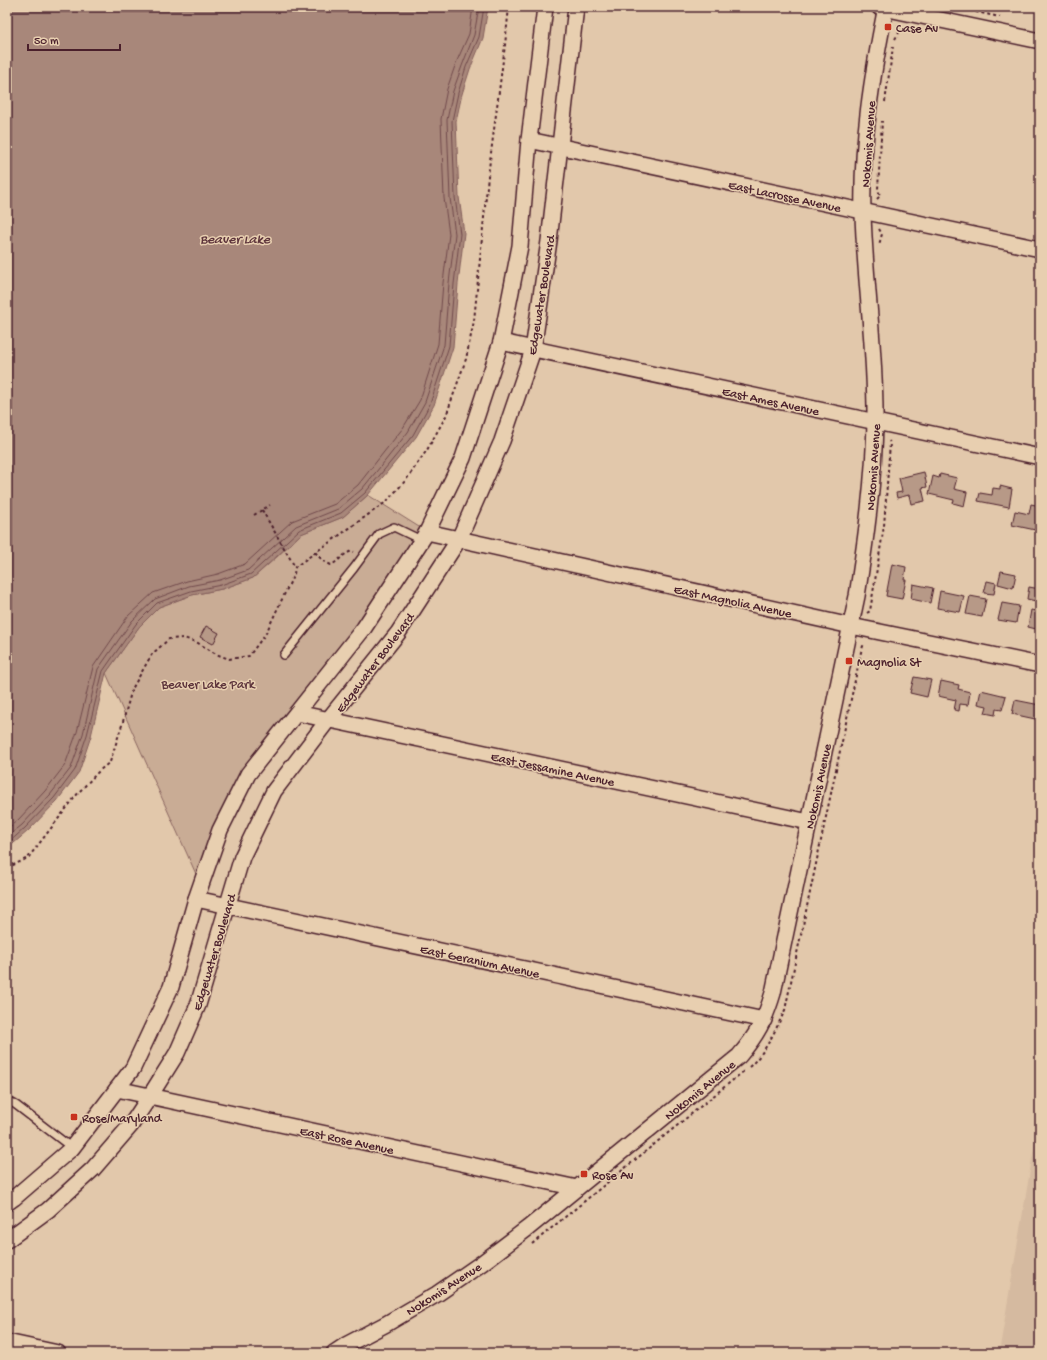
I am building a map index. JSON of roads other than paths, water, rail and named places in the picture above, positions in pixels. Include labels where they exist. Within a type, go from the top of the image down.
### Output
[{"type":"street","points":[[7,1203],[72,1148],[133,1068],[171,987],[196,899],[220,830],[248,774],[364,628],[424,536],[463,458],[502,342],[520,246],[529,140],[545,7]]},
{"type":"street","name":"Edgewater Boulevard","points":[[7,1240],[48,1210],[93,1169],[131,1125],[150,1096],[177,1053],[198,1005],[242,857],[274,792],[328,720],[398,633],[460,539],[502,441],[533,350],[549,242],[576,7]]},
{"type":"street","points":[[884,8],[1040,41]]},
{"type":"street","name":"Nokomis Avenue","points":[[334,1353],[437,1294],[528,1228],[739,1056],[753,1039],[764,1020],[773,993],[851,626],[867,534],[872,481],[875,422],[875,381],[865,264],[863,212],[865,148],[869,103],[884,8]]},
{"type":"street","name":"East Lacrosse Avenue","points":[[529,140],[1040,249]]},
{"type":"street","name":"East Ames Avenue","points":[[502,342],[533,350],[1040,457]]},
{"type":"street","name":"East Magnolia Avenue","points":[[424,536],[460,539],[851,626],[1040,665]]},
{"type":"street","name":"East Jessamine Avenue","points":[[297,713],[809,822]]},
{"type":"street","name":"East Geranium Avenue","points":[[196,899],[764,1020]]},
{"type":"street","name":"East Rose Avenue","points":[[117,1089],[577,1188]]},
{"type":"street","points":[[7,1342],[58,1353]]},
{"type":"lane","points":[[284,655],[379,534],[394,527],[424,536]]},
{"type":"lane","points":[[7,1100],[16,1105],[72,1148]]},
{"type":"water","name":"Beaver Lake","points":[[7,7],[488,7],[483,38],[470,69],[462,94],[456,121],[459,197],[464,233],[453,347],[434,405],[416,437],[368,495],[343,517],[301,534],[253,578],[222,589],[192,595],[159,607],[139,627],[106,673],[91,736],[79,772],[57,801],[28,831],[7,849]]},
{"type":"place","name":"Case Av","points":[[888,27]]},
{"type":"place","name":"Magnolia St","points":[[849,661]]},
{"type":"place","name":"Rose/Maryland","points":[[74,1117]]},
{"type":"place","name":"Rose Av","points":[[584,1174]]},
{"type":"park label","name":"Beaver Lake Park","points":[[208,683]]}]
